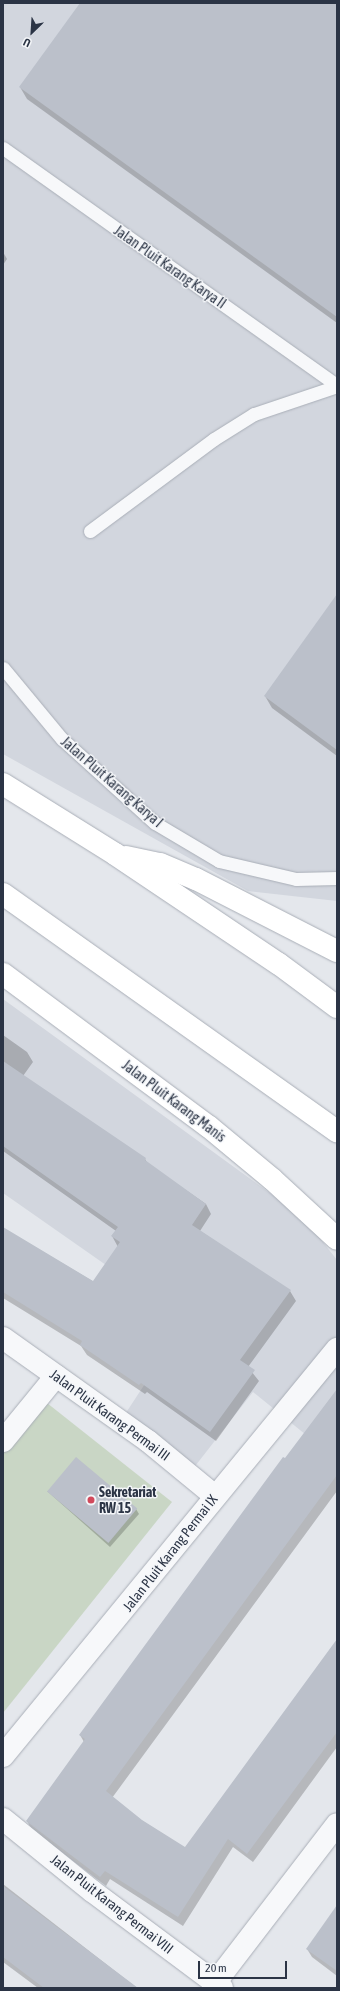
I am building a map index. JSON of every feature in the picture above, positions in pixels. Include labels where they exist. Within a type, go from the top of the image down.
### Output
[{"type":"main road","points":[[3,784],[115,854],[279,964],[337,1008]]},
{"type":"main road","points":[[115,854],[160,864],[196,879],[337,951]]},
{"type":"main road","points":[[3,894],[337,1131]]},
{"type":"main road","name":"Jalan Pluit Karang Manis","points":[[3,974],[208,1126],[272,1179],[337,1239]]},
{"type":"street","name":"Jalan Pluit Karang Permai III","points":[[3,1338],[148,1440],[216,1496]]},
{"type":"street","name":"Jalan Pluit Karang Permai IX","points":[[3,1756],[111,1627],[337,1349]]},
{"type":"street","points":[[3,1441],[56,1376]]},
{"type":"street","name":"Jalan Pluit Karang Permai VIII","points":[[3,1819],[92,1891],[219,1985]]},
{"type":"street","points":[[219,1985],[337,1824]]},
{"type":"lane","name":"Jalan Pluit Karang Karya II","points":[[3,148],[337,385]]},
{"type":"lane","points":[[90,531],[214,439],[254,414],[337,385]]},
{"type":"lane","name":"Jalan Pluit Karang Karya I","points":[[3,668],[62,739],[155,822],[219,861],[296,879],[337,878]]},
{"type":"shaded area","points":[[3,3],[337,3],[337,901],[248,891],[3,754]]},
{"type":"shaded area","points":[[3,999],[304,1218],[337,1260],[337,1460],[253,1392],[185,1479],[118,1425],[186,1321],[3,1193]]},
{"type":"green space","points":[[42,1399],[172,1502],[3,1713],[3,1448]]},
{"type":"building","points":[[80,3],[337,3],[337,317],[19,87]]},
{"type":"building","points":[[337,594],[337,750],[264,696]]},
{"type":"building","points":[[3,1061],[146,1158],[145,1160],[206,1204],[192,1225],[291,1290],[240,1360],[255,1370],[210,1432],[141,1383],[139,1385],[80,1345],[82,1341],[3,1292],[3,1227],[93,1281],[120,1242],[111,1236],[118,1227],[3,1146]]},
{"type":"building","points":[[337,1389],[337,1475],[106,1791],[142,1820],[185,1847],[337,1639],[337,1732],[247,1854],[228,1839],[178,1917],[105,1871],[100,1877],[26,1821],[85,1739],[79,1735],[283,1457],[285,1458]]},
{"type":"building","name":"Sekretariat RW 15","points":[[76,1457],[137,1508],[108,1543],[47,1491]]},
{"type":"building","points":[[3,1886],[138,1988],[44,1988],[3,1957]]},
{"type":"building","points":[[337,1905],[337,1971],[306,1949]]},
{"type":"place","name":"Sekretariat RW 15","points":[[91,1500]]}]
